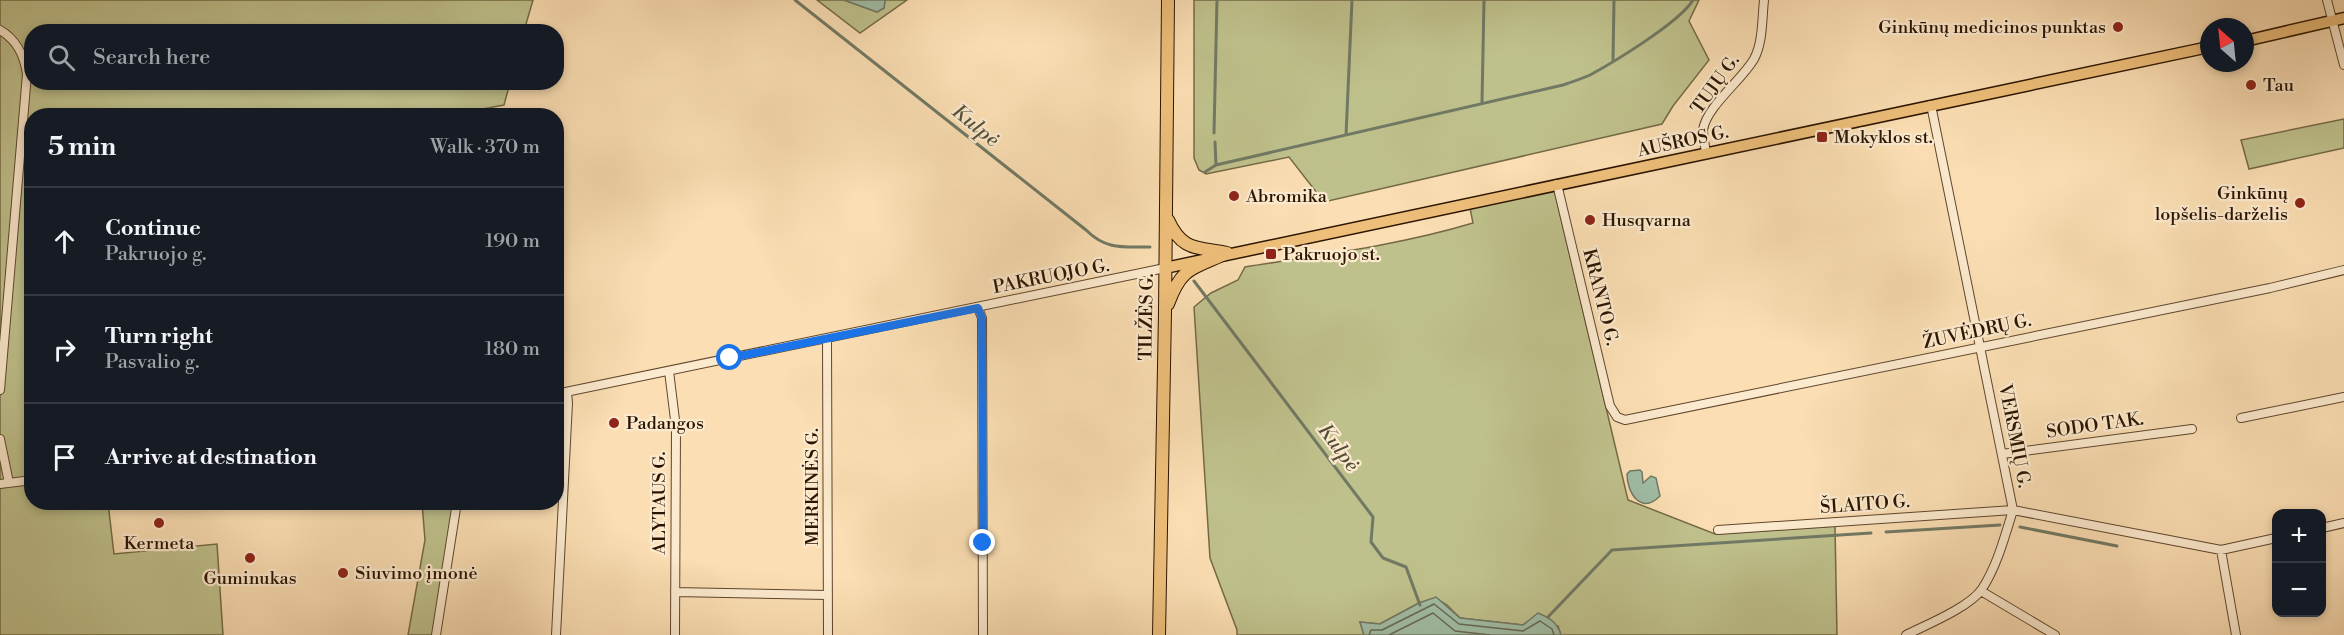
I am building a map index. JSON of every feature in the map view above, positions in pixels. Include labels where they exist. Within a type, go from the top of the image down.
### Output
[{"type":"highway","name":"TILŽĖS G.","points":[[1159,635],[1168,0]]},
{"type":"highway","points":[[1166,215],[1175,236],[1187,245],[1227,253]]},
{"type":"highway","points":[[1165,312],[1181,276],[1227,253]]},
{"type":"main road","points":[[2254,39],[2344,18]]},
{"type":"main road","name":"AUŠROS G.","points":[[1165,268],[1227,253],[2200,49]]},
{"type":"street","name":"TUJŲ G.","points":[[1706,153],[1703,130],[1705,123],[1726,91],[1741,77],[1755,57],[1764,0]]},
{"type":"street","points":[[2327,0],[2344,65]]},
{"type":"street","points":[[0,30],[13,40],[22,52],[24,61]]},
{"type":"street","points":[[24,108],[26,90]]},
{"type":"street","name":"VERSMIŲ G.","points":[[1931,105],[2013,510],[2221,550],[2272,539]]},
{"type":"street","points":[[0,390],[24,109]]},
{"type":"street","name":"KRANTO G.","points":[[1557,184],[1610,406],[1617,417]]},
{"type":"street","name":"PAKRUOJO G.","points":[[564,393],[1165,268]]},
{"type":"street","name":"ŽUVĖDRŲ G.","points":[[1617,417],[1630,420],[2270,288],[2344,270]]},
{"type":"street","points":[[978,308],[982,318],[984,410],[983,635]]},
{"type":"street","name":"MERKINĖS G.","points":[[827,338],[828,635]]},
{"type":"street","name":"ALYTAUS G.","points":[[669,371],[676,428],[675,635]]},
{"type":"street","points":[[564,480],[567,392]]},
{"type":"street","points":[[2241,418],[2344,397]]},
{"type":"street","name":"SODO TAK.","points":[[2002,454],[2192,429]]},
{"type":"street","points":[[0,439],[4,484],[24,481]]},
{"type":"street","points":[[436,635],[456,510]]},
{"type":"street","points":[[556,635],[562,510]]},
{"type":"street","points":[[1906,635],[1955,610],[1982,591],[1999,555],[2013,510]]},
{"type":"street","name":"ŠLAITO G.","points":[[1718,530],[2013,510]]},
{"type":"street","points":[[2326,527],[2344,523]]},
{"type":"street","points":[[2221,550],[2236,635]]},
{"type":"street","points":[[1982,591],[2055,635]]},
{"type":"street","points":[[675,592],[828,595]]},
{"type":"green space","points":[[0,0],[533,0],[526,24],[24,24],[24,90],[508,90],[504,105],[488,108],[24,108],[24,510],[109,510],[114,554],[217,544],[223,635],[0,635]]},
{"type":"green space","points":[[817,0],[844,0],[877,12],[884,8],[885,0],[907,0],[860,33]]},
{"type":"green space","points":[[1194,0],[1699,0],[1689,21],[1709,60],[1662,124],[1324,202],[1289,157],[1206,174],[1199,170],[1194,158]]},
{"type":"green space","points":[[2344,119],[2344,148],[2249,169],[2241,140]]},
{"type":"green space","points":[[1554,189],[1628,500],[1715,534],[1835,526],[1837,635],[1561,635],[1558,626],[1529,621],[1523,625],[1460,618],[1436,598],[1419,603],[1380,624],[1360,622],[1364,635],[1237,635],[1210,558],[1194,307],[1211,293],[1238,280],[1245,267],[1360,249],[1445,231],[1473,223],[1470,208]]},
{"type":"green space","points":[[423,510],[454,510],[436,635],[408,635],[425,540]]},
{"type":"water","points":[[844,0],[885,0],[884,8],[877,12]]},
{"type":"water","points":[[1640,470],[1643,483],[1651,476],[1656,478],[1660,496],[1647,503],[1636,499],[1629,488],[1627,474],[1630,471]]},
{"type":"water","points":[[1436,597],[1460,618],[1523,625],[1538,613],[1552,621],[1561,635],[1364,635],[1360,622],[1380,624],[1419,603]]},
{"type":"waterway","name":"Kulpė","points":[[795,0],[1093,236],[1115,246],[1150,247]]},
{"type":"waterway","points":[[1214,133],[1217,0]]},
{"type":"waterway","points":[[1346,135],[1352,0]]},
{"type":"waterway","points":[[1482,103],[1484,0]]},
{"type":"waterway","points":[[1613,60],[1614,0]]},
{"type":"waterway","points":[[1216,165],[1573,82],[1601,69],[1646,41],[1675,19],[1693,0]]},
{"type":"waterway","points":[[1205,172],[1216,165],[1215,142]]},
{"type":"waterway","name":"Kulpė","points":[[1194,281],[1373,517],[1371,542],[1383,558],[1406,567],[1420,605]]},
{"type":"waterway","points":[[1886,532],[2000,525]]},
{"type":"waterway","points":[[2020,527],[2117,546]]},
{"type":"waterway","points":[[1548,617],[1612,550],[1871,533]]},
{"type":"place","name":"Ginkūnų medicinos punktas","points":[[2118,27]]},
{"type":"place","name":"Tau","points":[[2251,85]]},
{"type":"place","name":"Mokyklos st.","points":[[1822,137]]},
{"type":"place","name":"Abromika","points":[[1234,196]]},
{"type":"place","name":"Ginkūnų lopšelis-darželis","points":[[2300,203]]},
{"type":"place","name":"Husqvarna","points":[[1590,220]]},
{"type":"place","name":"Pakruojo st.","points":[[1271,254]]},
{"type":"place","name":"Padangos","points":[[614,423]]},
{"type":"place","name":"Kermeta","points":[[159,523]]},
{"type":"place","name":"Guminukas","points":[[250,558]]},
{"type":"place","name":"Siuvimo įmonė","points":[[343,573]]},
{"type":"route","points":[[730,358],[978,308],[982,318],[984,410],[983,543]]}]
